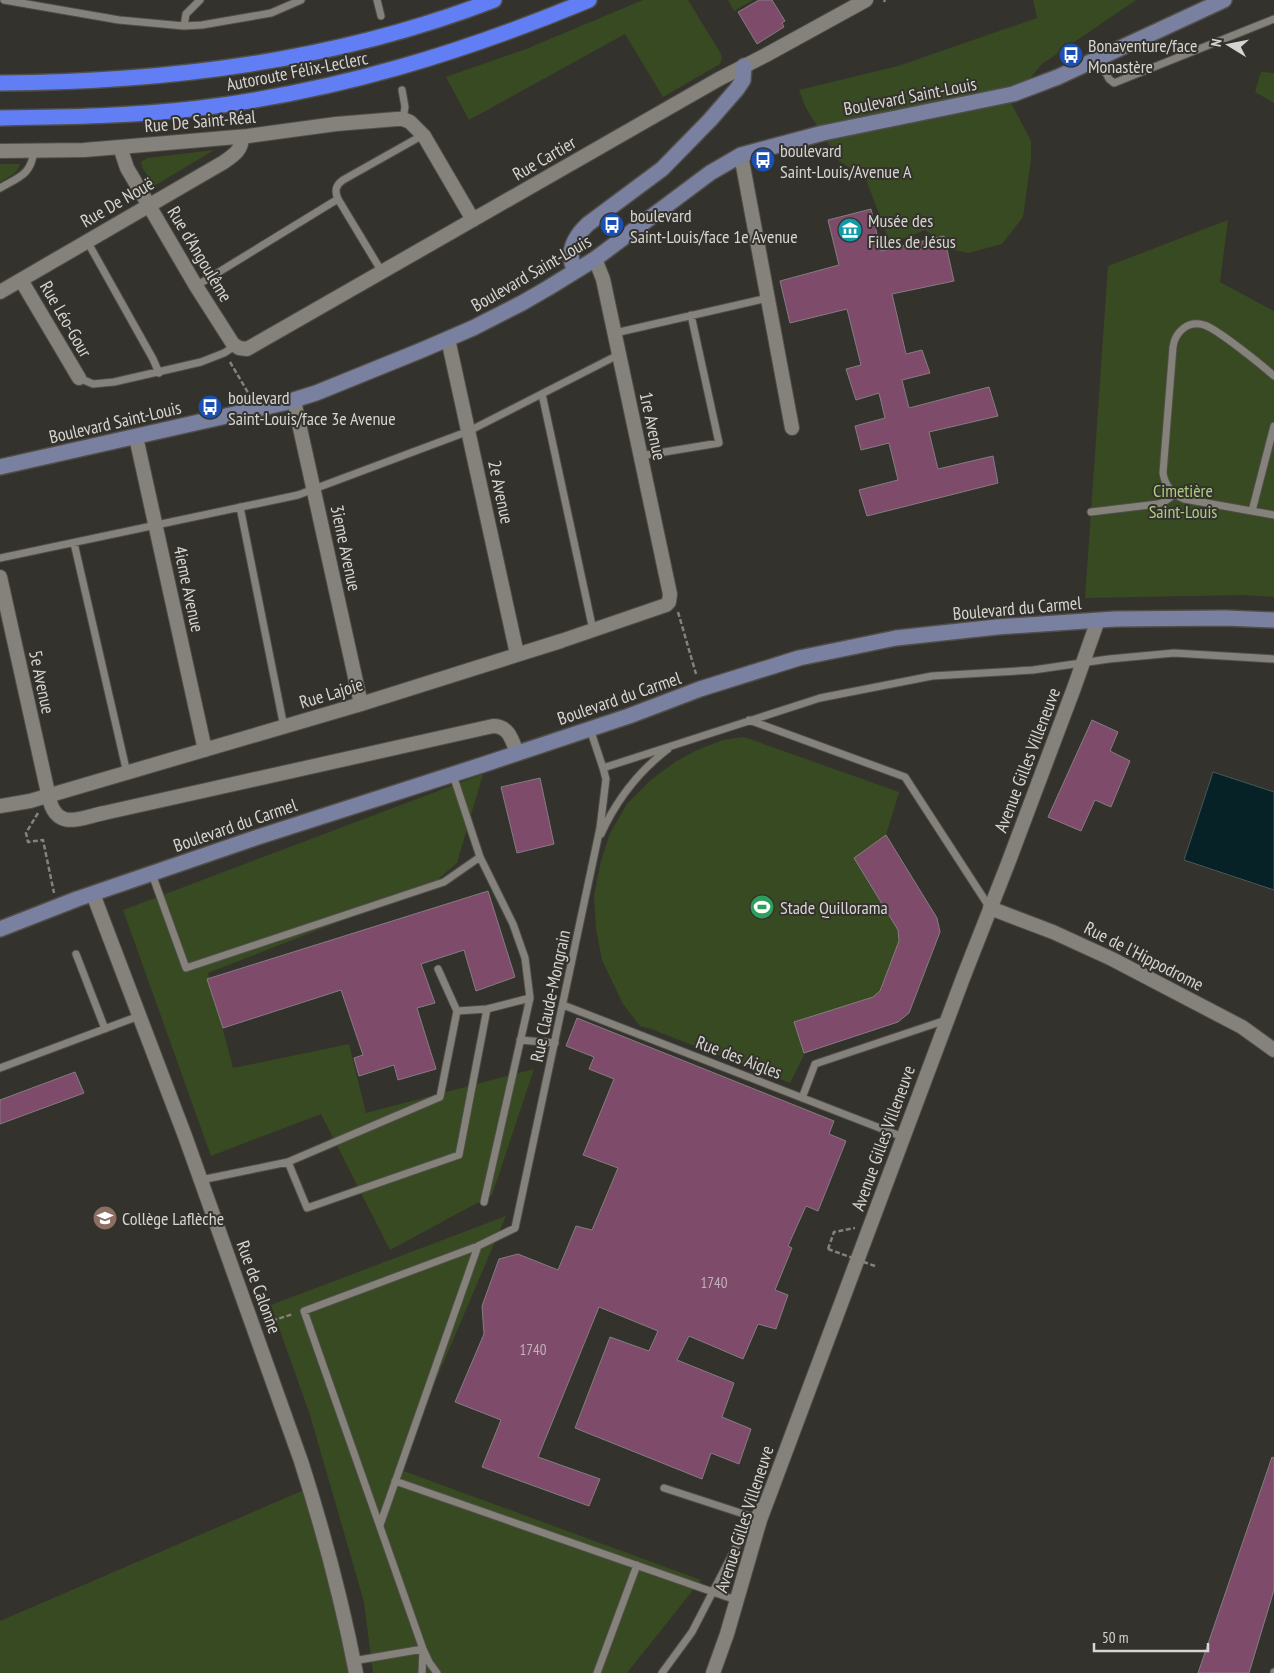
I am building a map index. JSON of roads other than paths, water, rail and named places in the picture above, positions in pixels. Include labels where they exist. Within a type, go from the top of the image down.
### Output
[{"type":"highway","name":"Autoroute Félix-Leclerc","points":[[0,84],[118,80],[251,65],[380,37],[494,0]]},
{"type":"highway","name":"Autoroute Félix-Leclerc","points":[[0,118],[158,112],[218,106],[302,92],[380,74],[440,56],[518,29],[589,0]]},
{"type":"street","name":"Rue Cartier","points":[[235,351],[250,348],[744,66],[866,0]]},
{"type":"street","name":"Boulevard Saint-Louis","points":[[0,467],[294,401],[448,339],[494,318],[595,259],[710,173],[742,155],[823,133],[1013,94],[1042,84],[1224,0]]},
{"type":"street","points":[[576,271],[571,261],[571,255],[572,246],[578,234],[588,224],[662,169],[680,152],[742,82],[744,66]]},
{"type":"street","points":[[403,119],[415,126],[423,135],[473,220]]},
{"type":"street","name":"Rue De Saint-Réal","points":[[0,151],[120,147],[242,137],[336,124],[403,119]]},
{"type":"street","name":"Rue De Nouë","points":[[0,292],[228,160],[240,148],[242,137]]},
{"type":"street","name":"Rue d'Angoulême","points":[[120,147],[124,162],[148,206],[235,351]]},
{"type":"street","points":[[742,155],[792,428]]},
{"type":"street","name":"1re Avenue","points":[[595,259],[603,279],[615,333],[618,355],[670,594],[669,602]]},
{"type":"street","name":"Rue Léo-Gour","points":[[21,280],[79,378]]},
{"type":"street","name":"2e Avenue","points":[[448,339],[517,654]]},
{"type":"street","name":"3ieme Avenue","points":[[294,401],[361,704]]},
{"type":"street","name":"4ieme Avenue","points":[[136,437],[205,750]]},
{"type":"street","name":"5e Avenue","points":[[0,577],[48,796],[55,815],[62,819],[71,820],[492,726],[501,727],[508,732],[518,753]]},
{"type":"street","name":"Rue Lajoie","points":[[0,806],[22,803],[48,796],[361,704],[593,630],[662,607],[669,602]]},
{"type":"street","name":"Boulevard du Carmel","points":[[0,929],[56,907],[258,836],[518,753],[700,689],[799,658],[879,640],[997,627],[1098,620],[1226,618],[1274,620]]},
{"type":"street","name":"Avenue Gilles Villeneuve","points":[[713,1673],[727,1634],[756,1519],[774,1483],[1098,620]]},
{"type":"street","name":"Rue de Calonne","points":[[93,894],[201,1180],[314,1502],[354,1667]]},
{"type":"street","name":"Rue de l'Hippodrome","points":[[990,908],[1053,932],[1112,959],[1242,1027],[1274,1050]]},
{"type":"lane","points":[[4,0],[126,21],[184,26],[202,25],[272,13],[301,0]]},
{"type":"lane","points":[[184,26],[186,14],[200,0]]},
{"type":"lane","points":[[377,0],[382,16]]},
{"type":"lane","points":[[1098,58],[1109,80],[1114,83],[1274,20]]},
{"type":"lane","points":[[402,90],[405,107],[403,119]]},
{"type":"lane","points":[[382,272],[338,199],[336,186],[343,180],[423,135]]},
{"type":"lane","points":[[0,188],[31,167],[34,151]]},
{"type":"lane","points":[[196,286],[338,199]]},
{"type":"lane","points":[[87,241],[159,373]]},
{"type":"lane","points":[[615,333],[768,298]]},
{"type":"lane","points":[[640,456],[719,443],[691,315]]},
{"type":"lane","points":[[1274,376],[1208,326],[1199,324],[1189,325],[1178,333],[1173,346],[1163,466],[1166,482],[1175,494],[1188,500],[1274,514]]},
{"type":"lane","points":[[79,378],[88,383],[102,384],[159,373],[235,351]]},
{"type":"lane","points":[[0,558],[240,507],[314,489],[469,432],[618,355]]},
{"type":"lane","points":[[542,394],[593,630]]},
{"type":"lane","points":[[1252,511],[1274,426]]},
{"type":"lane","points":[[1091,512],[1158,504],[1175,494]]},
{"type":"lane","points":[[240,507],[284,727]]},
{"type":"lane","points":[[74,542],[127,773]]},
{"type":"lane","points":[[603,768],[820,698],[932,676],[1033,670],[1109,659],[1174,654],[1274,659]]},
{"type":"lane","points":[[749,720],[905,777],[990,908]]},
{"type":"lane","name":"Rue Claude-Mongrain","points":[[478,1246],[515,1228],[597,843],[606,779],[590,729]]},
{"type":"lane","points":[[597,843],[608,820],[632,783],[675,744]]},
{"type":"lane","points":[[453,774],[480,857],[513,924],[525,958],[530,998],[484,1202]]},
{"type":"lane","points":[[152,874],[186,968],[444,882],[480,857]]},
{"type":"lane","points":[[76,954],[105,1029]]},
{"type":"lane","points":[[201,1180],[288,1162],[440,1097],[457,1012],[438,969]]},
{"type":"lane","points":[[457,1012],[487,1009],[530,998]]},
{"type":"lane","name":"Rue des Aigles","points":[[563,1005],[903,1137]]},
{"type":"lane","points":[[288,1162],[308,1208],[459,1155],[487,1009]]},
{"type":"lane","points":[[0,1068],[139,1016]]},
{"type":"lane","points":[[802,1098],[815,1064],[947,1020]]},
{"type":"lane","points":[[520,1040],[555,1042]]},
{"type":"lane","points":[[437,1673],[423,1649],[304,1311],[478,1246]]},
{"type":"lane","points":[[380,1525],[478,1246]]},
{"type":"lane","points":[[395,1481],[736,1600]]},
{"type":"lane","points":[[662,1673],[692,1632],[756,1519],[664,1488]]},
{"type":"lane","points":[[598,1673],[637,1565]]},
{"type":"lane","points":[[354,1667],[423,1649]]},
{"type":"lane","points":[[422,1673],[423,1649]]},
{"type":"water","points":[[1213,772],[1274,792],[1274,890],[1184,860]]},
{"type":"place","name":"Bonaventure/face Monastère","points":[[1071,55]]},
{"type":"place","name":"boulevard Saint-Louis/Avenue A","points":[[763,160]]},
{"type":"place","name":"boulevard Saint-Louis/face 1e Avenue","points":[[612,225]]},
{"type":"place","name":"Musée des Filles de Jésus","points":[[850,230]]},
{"type":"place","name":"boulevard Saint-Louis/face 3e Avenue","points":[[210,407]]},
{"type":"place","name":"Stade Quillorama","points":[[762,907]]},
{"type":"place","name":"Collège Laflèche","points":[[105,1218]]},
{"type":"park label","name":"Cimetière Saint-Louis","points":[[1183,500]]}]
